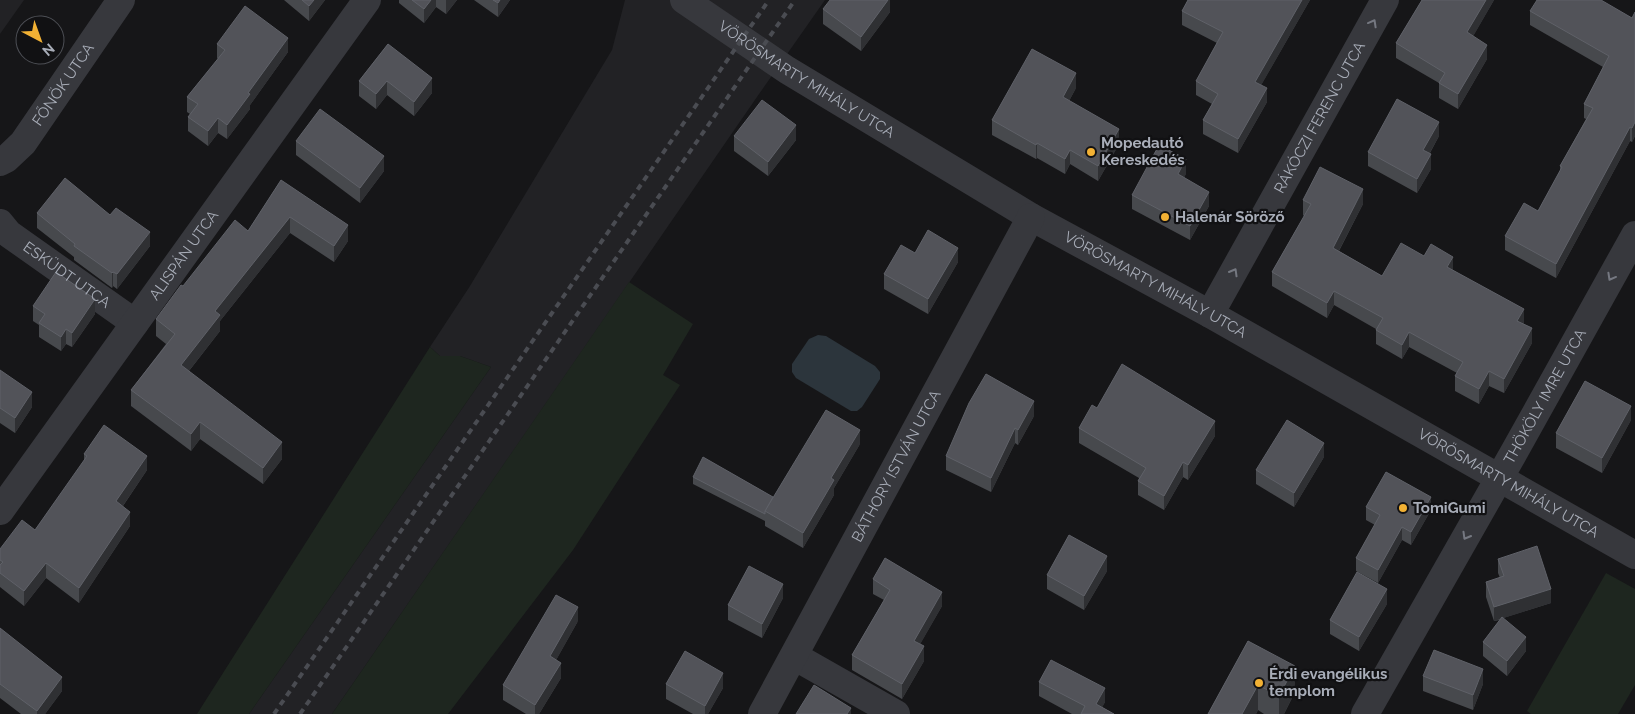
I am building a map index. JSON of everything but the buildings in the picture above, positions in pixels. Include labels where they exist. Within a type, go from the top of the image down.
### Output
[{"type":"street","name":"FŐNÖK UTCA","points":[[0,162],[24,143],[121,0]]},
{"type":"street","name":"ALISPÁN UTCA","points":[[0,511],[367,0]]},
{"type":"street","name":"VÖRÖSMARTY MIHÁLY UTCA","points":[[684,0],[787,70],[1031,217],[1210,314],[1635,555]]},
{"type":"street","name":"RÁKÓCZI FERENC UTCA","points":[[1210,314],[1386,0]]},
{"type":"street","name":"BÁTHORY ISTVÁN UTCA","points":[[762,714],[1031,217]]},
{"type":"street","name":"ESKÜDT UTCA","points":[[0,223],[9,234],[135,323]]},
{"type":"street","name":"THÖKÖLY IMRE UTCA","points":[[1365,714],[1635,235]]},
{"type":"street","points":[[794,656],[896,714]]},
{"type":"shaded area","points":[[0,0],[24,0],[0,34]]},
{"type":"shaded area","points":[[625,0],[825,0],[332,714],[249,714],[491,367],[460,356],[440,356],[430,347],[470,286],[612,50]]},
{"type":"shaded area","points":[[629,282],[693,324],[663,375],[680,385],[573,550],[448,714],[332,714]]},
{"type":"shaded area","points":[[818,335],[826,336],[875,366],[880,372],[880,379],[862,407],[857,411],[851,411],[796,378],[792,372],[792,364],[809,339]]},
{"type":"shaded area","points":[[430,347],[440,356],[460,356],[491,367],[249,714],[197,714]]},
{"type":"shaded area","points":[[1606,573],[1635,589],[1635,685],[1618,714],[1531,714],[1527,711]]},
{"type":"railway","points":[[274,714],[769,0]]},
{"type":"railway","points":[[300,714],[795,0]]},
{"type":"place","name":"Mopedautó Kereskedés","points":[[1091,152]]},
{"type":"place","name":"Halenár Söröző","points":[[1165,217]]},
{"type":"place","name":"TomiGumi","points":[[1403,508]]},
{"type":"place","name":"Érdi evangélikus templom","points":[[1259,683]]}]
